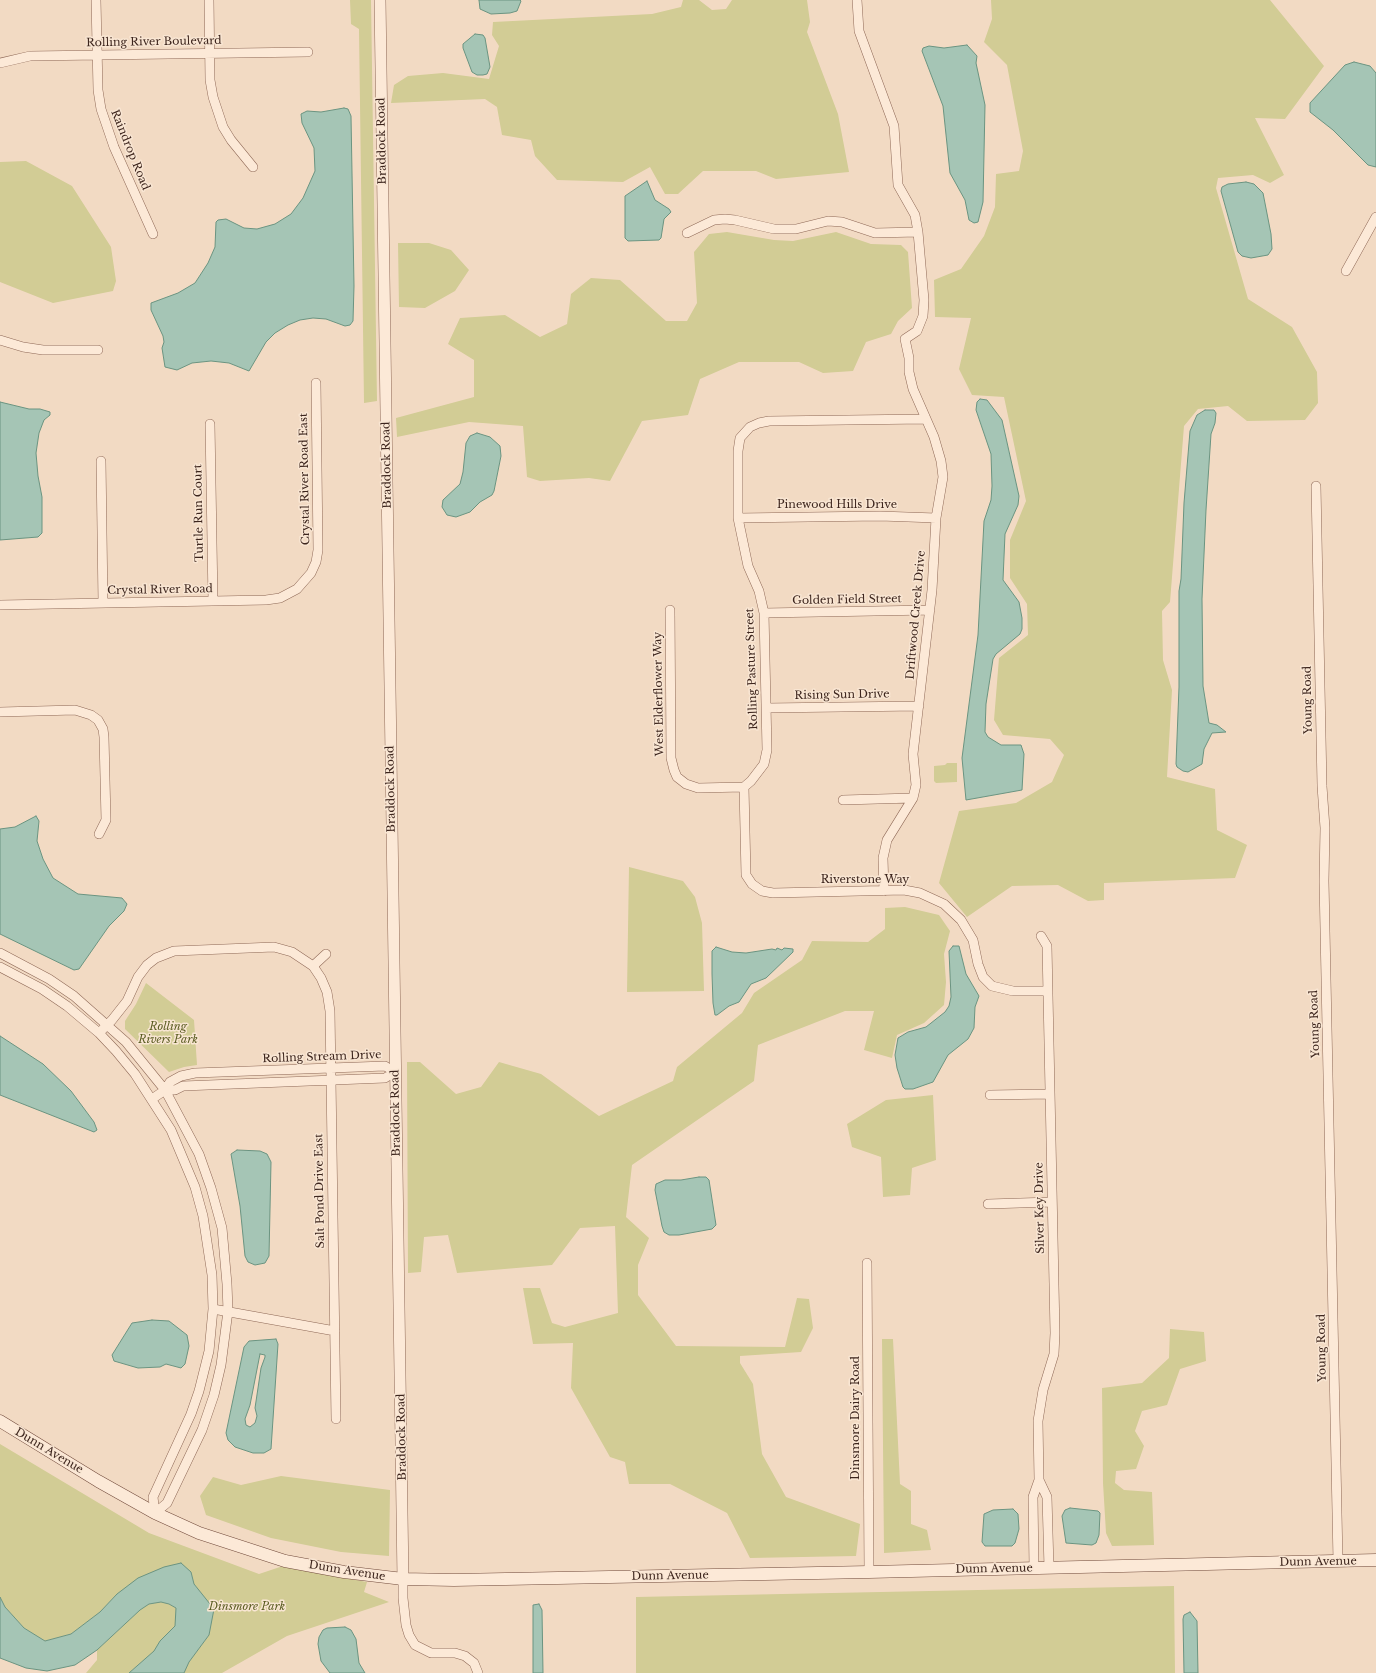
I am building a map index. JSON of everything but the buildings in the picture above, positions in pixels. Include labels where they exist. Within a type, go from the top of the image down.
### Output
[{"type":"main road","name":"Dunn Avenue","points":[[0,1421],[98,1481],[155,1513],[199,1533],[284,1561],[344,1572],[404,1579],[454,1580],[869,1572],[1376,1560]]},
{"type":"street","name":"Raindrop Road","points":[[96,0],[96,55],[98,90],[106,126],[153,234]]},
{"type":"street","points":[[209,0],[210,80],[218,113],[231,140],[253,167]]},
{"type":"street","name":"Braddock Road","points":[[380,0],[395,1072],[404,1579]]},
{"type":"street","points":[[687,233],[714,220],[725,219],[774,229],[796,229],[835,222],[853,224],[875,233],[918,232],[915,215],[898,185],[894,126],[859,31],[857,0]]},
{"type":"street","name":"Rolling River Boulevard","points":[[0,63],[30,56],[308,52]]},
{"type":"street","points":[[1346,271],[1376,218]]},
{"type":"street","name":"Driftwood Creek Drive","points":[[884,891],[884,858],[887,840],[913,798],[916,786],[913,754],[930,610],[936,518],[943,477],[941,461],[934,437],[913,389],[909,372],[910,358],[905,339],[917,331],[923,316],[924,300],[918,232]]},
{"type":"street","points":[[0,340],[23,347],[43,350],[98,350]]},
{"type":"street","name":"Crystal River Road East","points":[[311,573],[316,562],[318,550],[316,383]]},
{"type":"street","name":"Rolling Pasture Street","points":[[744,787],[752,781],[764,764],[767,750],[764,613],[759,591],[748,566],[738,518],[738,451],[740,438],[748,424],[769,421],[926,419]]},
{"type":"street","name":"Turtle Run Court","points":[[210,424],[212,601]]},
{"type":"street","points":[[101,461],[103,603]]},
{"type":"street","name":"Young Road","points":[[1316,486],[1322,786],[1325,833],[1324,881],[1338,1561]]},
{"type":"street","name":"Pinewood Hills Drive","points":[[738,518],[880,516],[936,518]]},
{"type":"street","name":"Crystal River Road","points":[[0,605],[266,600],[280,598],[297,589],[311,573]]},
{"type":"street","name":"West Elderflower Way","points":[[670,610],[671,758],[674,779],[698,788],[744,787]]},
{"type":"street","name":"Golden Field Street","points":[[764,613],[930,610]]},
{"type":"street","name":"Rising Sun Drive","points":[[766,708],[919,706]]},
{"type":"street","points":[[0,712],[75,710],[91,715],[98,720],[103,729],[104,737],[106,820],[99,834]]},
{"type":"street","name":"Riverstone Way","points":[[744,787],[744,864],[748,886],[773,893],[904,890],[920,893],[944,904],[961,920],[973,940],[978,964],[983,976],[992,986],[1013,991],[1048,990]]},
{"type":"street","points":[[843,800],[913,798]]},
{"type":"street","name":"Silver Key Drive","points":[[1034,1568],[1033,1496],[1039,1480],[1038,1421],[1043,1390],[1054,1354],[1047,946],[1041,936]]},
{"type":"street","points":[[98,1033],[108,1024],[127,1001],[138,977],[147,965],[156,958],[174,951],[274,947],[292,952],[313,966],[326,954]]},
{"type":"street","points":[[0,953],[49,979],[74,996],[108,1024],[145,1063],[165,1090],[199,1154],[211,1188],[222,1228],[227,1284],[228,1311],[221,1366],[204,1423],[166,1503],[155,1513]]},
{"type":"street","name":"Salt Pond Drive East","points":[[313,966],[327,992],[330,1011],[336,1419]]},
{"type":"street","points":[[0,967],[42,989],[66,1006],[98,1033],[135,1074],[171,1130],[195,1187],[208,1245],[212,1275],[213,1308],[208,1351],[199,1391],[191,1414],[152,1497],[155,1513]]},
{"type":"street","name":"Rolling Stream Drive","points":[[152,1099],[165,1090],[170,1082],[180,1076],[195,1073],[385,1066],[395,1072],[385,1078],[183,1086],[174,1090],[165,1090]]},
{"type":"street","points":[[990,1094],[1050,1094]]},
{"type":"street","points":[[988,1204],[1052,1202]]},
{"type":"street","name":"Dinsmore Dairy Road","points":[[867,1263],[869,1572]]},
{"type":"street","points":[[213,1308],[335,1331]]},
{"type":"street","name":"Silver Key Drive","points":[[1039,1480],[1047,1497],[1050,1568]]},
{"type":"street","points":[[404,1579],[403,1598],[406,1625],[409,1635],[415,1645],[431,1653],[455,1653],[465,1656],[474,1663],[478,1673]]},
{"type":"green space","points":[[350,0],[371,0],[377,401],[364,403],[359,29],[351,24]]},
{"type":"green space","points":[[683,0],[699,0],[712,10],[726,9],[732,0],[807,0],[810,22],[807,32],[838,114],[849,172],[776,179],[756,171],[703,171],[678,194],[665,194],[650,167],[623,182],[557,180],[535,156],[531,140],[502,135],[497,107],[485,99],[391,103],[394,85],[408,76],[443,73],[489,79],[499,46],[492,35],[493,22],[652,14],[681,7]]},
{"type":"green space","points":[[991,0],[1270,0],[1324,66],[1285,119],[1255,118],[1284,175],[1270,183],[1253,175],[1218,178],[1216,188],[1248,299],[1292,327],[1317,372],[1318,403],[1305,420],[1247,421],[1228,406],[1198,409],[1184,426],[1170,602],[1162,611],[1163,660],[1172,690],[1167,777],[1215,789],[1217,830],[1247,845],[1235,878],[1104,883],[1104,900],[1088,901],[1058,885],[1012,886],[967,917],[939,883],[959,811],[1016,803],[1052,782],[1064,755],[1050,739],[1003,735],[994,720],[999,658],[1028,635],[1027,604],[1010,578],[1010,540],[1026,501],[1004,397],[972,395],[959,369],[971,318],[935,317],[934,280],[961,269],[984,236],[995,207],[996,174],[1019,171],[1023,151],[1007,65],[984,42],[992,19]]},
{"type":"green space","points":[[26,161],[72,186],[111,247],[116,281],[113,291],[53,303],[0,282],[0,162]]},
{"type":"green space","points":[[727,232],[774,240],[793,241],[836,232],[871,244],[901,245],[908,252],[912,308],[898,321],[891,334],[866,342],[853,371],[823,373],[799,362],[739,362],[700,379],[688,415],[642,421],[610,481],[589,478],[540,481],[527,477],[523,426],[469,422],[397,437],[396,418],[474,397],[474,360],[448,344],[460,318],[505,315],[540,337],[567,324],[571,294],[591,278],[620,280],[666,321],[687,321],[697,303],[694,252],[709,234]]},
{"type":"green space","points":[[398,243],[429,243],[451,250],[469,270],[455,291],[425,308],[399,307]]},
{"type":"green space","points":[[947,763],[957,763],[957,782],[936,783],[934,781],[934,766],[945,765]]},
{"type":"green space","points":[[629,867],[683,881],[695,897],[702,923],[704,991],[627,992]]},
{"type":"green space","points":[[905,907],[939,915],[950,931],[944,954],[946,982],[944,1005],[924,1023],[897,1035],[892,1058],[864,1050],[874,1011],[845,1011],[758,1045],[754,1081],[632,1165],[626,1217],[649,1238],[638,1265],[638,1295],[676,1346],[785,1347],[797,1298],[809,1299],[813,1328],[801,1352],[740,1356],[740,1363],[753,1384],[762,1454],[786,1497],[860,1524],[856,1556],[750,1558],[727,1513],[670,1484],[629,1484],[625,1462],[610,1457],[571,1388],[573,1343],[533,1344],[523,1288],[540,1288],[552,1323],[565,1327],[618,1313],[615,1226],[580,1228],[552,1265],[457,1273],[448,1235],[424,1237],[421,1272],[408,1273],[407,1062],[420,1062],[456,1094],[481,1087],[499,1062],[541,1074],[599,1116],[673,1081],[677,1067],[742,1013],[754,993],[802,960],[812,941],[868,942],[885,929],[885,908]]},
{"type":"green space","name":"Rolling Rivers Park","points":[[146,983],[194,1020],[197,1065],[184,1067],[169,1072],[125,1029],[125,1021],[136,1004]]},
{"type":"green space","points":[[933,1095],[936,1160],[912,1168],[910,1195],[883,1197],[881,1157],[852,1147],[847,1124],[886,1100]]},
{"type":"green space","points":[[1170,1329],[1204,1332],[1206,1361],[1180,1369],[1167,1405],[1142,1411],[1135,1431],[1144,1446],[1136,1469],[1116,1471],[1115,1483],[1124,1490],[1152,1492],[1154,1545],[1112,1546],[1106,1533],[1103,1483],[1102,1388],[1142,1383],[1169,1358]]},
{"type":"green space","points":[[882,1339],[893,1339],[900,1484],[911,1491],[911,1524],[927,1530],[931,1550],[884,1553]]},
{"type":"green space","name":"Dinsmore Park","points":[[0,1444],[149,1533],[259,1574],[283,1566],[367,1582],[364,1592],[389,1602],[287,1636],[222,1673],[184,1673],[189,1662],[209,1635],[213,1609],[194,1584],[191,1572],[117,1594],[100,1612],[71,1634],[45,1641],[24,1628],[5,1607],[0,1597]]},
{"type":"green space","points":[[281,1476],[390,1490],[389,1556],[341,1552],[271,1538],[206,1515],[200,1496],[213,1477],[241,1485]]},
{"type":"green space","points":[[1174,1586],[1175,1673],[636,1673],[636,1597]]},
{"type":"green space","points":[[161,1602],[176,1608],[177,1617],[175,1626],[160,1641],[155,1651],[129,1673],[86,1673],[97,1660],[97,1650],[140,1610],[149,1604]]},
{"type":"shaded area","points":[[479,0],[521,1],[517,11],[491,14],[480,9]]},
{"type":"shaded area","points":[[475,34],[483,35],[485,38],[490,67],[487,74],[483,75],[477,75],[472,72],[463,48],[463,44]]},
{"type":"shaded area","points":[[967,45],[977,56],[976,63],[985,105],[983,202],[978,222],[974,223],[969,220],[965,200],[950,173],[943,106],[922,51],[923,48],[929,46],[944,48]]},
{"type":"shaded area","points":[[1354,62],[1370,66],[1376,73],[1376,167],[1368,165],[1333,130],[1310,112],[1310,103],[1345,65]]},
{"type":"shaded area","points":[[344,108],[348,109],[351,116],[354,286],[353,321],[350,325],[345,326],[326,319],[313,318],[300,320],[288,325],[275,333],[266,342],[249,371],[229,363],[211,361],[192,363],[177,370],[165,367],[162,348],[164,342],[163,336],[151,310],[151,303],[178,293],[195,283],[208,263],[215,247],[216,222],[218,220],[226,219],[244,228],[257,229],[275,224],[291,214],[303,198],[315,171],[314,148],[302,123],[301,114],[307,111],[321,112]]},
{"type":"shaded area","points":[[647,181],[655,200],[671,212],[664,219],[661,238],[659,240],[628,241],[625,238],[625,196]]},
{"type":"shaded area","points":[[1246,182],[1254,184],[1263,193],[1271,234],[1272,249],[1268,255],[1251,258],[1242,256],[1238,252],[1221,191],[1222,187],[1228,184]]},
{"type":"shaded area","points":[[980,399],[987,400],[1002,420],[1019,496],[1018,505],[1005,534],[1003,580],[1019,602],[1022,618],[1022,629],[1020,634],[996,654],[993,659],[986,704],[985,732],[988,737],[1001,745],[1021,745],[1024,754],[1022,790],[966,800],[962,758],[978,635],[984,521],[991,500],[992,486],[991,454],[976,410],[977,402]]},
{"type":"shaded area","points":[[0,402],[50,412],[50,415],[44,420],[39,433],[36,453],[42,497],[42,533],[38,537],[0,540]]},
{"type":"shaded area","points":[[1205,410],[1214,410],[1216,413],[1215,423],[1211,434],[1206,510],[1202,599],[1203,686],[1209,723],[1217,725],[1226,732],[1212,733],[1204,749],[1202,764],[1188,772],[1177,767],[1176,764],[1179,687],[1179,591],[1190,431],[1197,415]]},
{"type":"shaded area","points":[[477,433],[490,437],[500,446],[501,456],[494,491],[492,495],[480,502],[470,512],[456,517],[447,515],[442,507],[443,500],[460,484],[463,472],[466,443],[470,436]]},
{"type":"shaded area","points":[[36,816],[39,821],[37,841],[43,859],[53,878],[78,894],[122,898],[127,904],[124,911],[109,926],[79,969],[74,970],[0,934],[0,829],[15,827]]},
{"type":"shaded area","points":[[953,946],[959,946],[966,974],[979,996],[975,1007],[974,1028],[968,1039],[948,1055],[933,1082],[913,1089],[905,1089],[897,1068],[895,1055],[898,1038],[908,1032],[926,1027],[945,1012],[949,1006],[951,997],[949,951]]},
{"type":"shaded area","points":[[716,947],[732,952],[746,953],[772,949],[776,950],[777,948],[782,950],[784,948],[793,949],[793,952],[766,978],[751,984],[739,1002],[729,1006],[715,1015],[713,1003],[712,951]]},
{"type":"shaded area","points":[[0,1036],[43,1064],[71,1091],[94,1122],[97,1130],[94,1132],[0,1095]]},
{"type":"shaded area","points":[[237,1150],[260,1151],[267,1154],[271,1162],[269,1256],[265,1263],[255,1265],[248,1262],[245,1256],[240,1206],[231,1154]]},
{"type":"shaded area","points":[[706,1177],[709,1180],[716,1225],[712,1229],[679,1235],[669,1235],[664,1232],[662,1226],[655,1190],[656,1184],[665,1180],[681,1180]]},
{"type":"shaded area","points":[[152,1320],[169,1321],[187,1335],[189,1346],[185,1364],[181,1368],[166,1364],[160,1367],[138,1368],[114,1361],[112,1355],[132,1323]]},
{"type":"shaded area","points":[[276,1339],[278,1344],[271,1449],[264,1453],[253,1453],[235,1447],[228,1440],[226,1433],[244,1347],[249,1341]],"holes":[[[260,1354],[265,1355],[261,1368],[255,1408],[257,1416],[255,1423],[250,1427],[246,1425],[245,1419],[250,1405]]]},
{"type":"shaded area","points":[[1070,1508],[1098,1511],[1100,1513],[1099,1535],[1096,1543],[1092,1545],[1066,1543],[1062,1516],[1065,1510]]},
{"type":"shaded area","points":[[1013,1509],[1018,1514],[1019,1529],[1015,1543],[1012,1546],[985,1546],[982,1542],[984,1514],[993,1510]]},
{"type":"shaded area","points":[[181,1563],[191,1572],[194,1584],[214,1609],[209,1635],[189,1662],[184,1673],[129,1673],[154,1651],[160,1641],[175,1626],[176,1608],[161,1602],[149,1604],[140,1610],[97,1650],[75,1665],[47,1671],[26,1668],[0,1658],[0,1597],[5,1607],[24,1628],[45,1641],[71,1634],[100,1612],[117,1594],[138,1578],[164,1567]]},
{"type":"shaded area","points":[[539,1604],[542,1610],[543,1673],[533,1673],[533,1605]]},
{"type":"shaded area","points":[[1190,1612],[1197,1621],[1198,1673],[1184,1673],[1183,1619],[1184,1615]]},
{"type":"shaded area","points":[[345,1627],[351,1630],[356,1639],[359,1663],[365,1673],[330,1673],[321,1661],[318,1644],[319,1637],[323,1630],[327,1628]]}]
